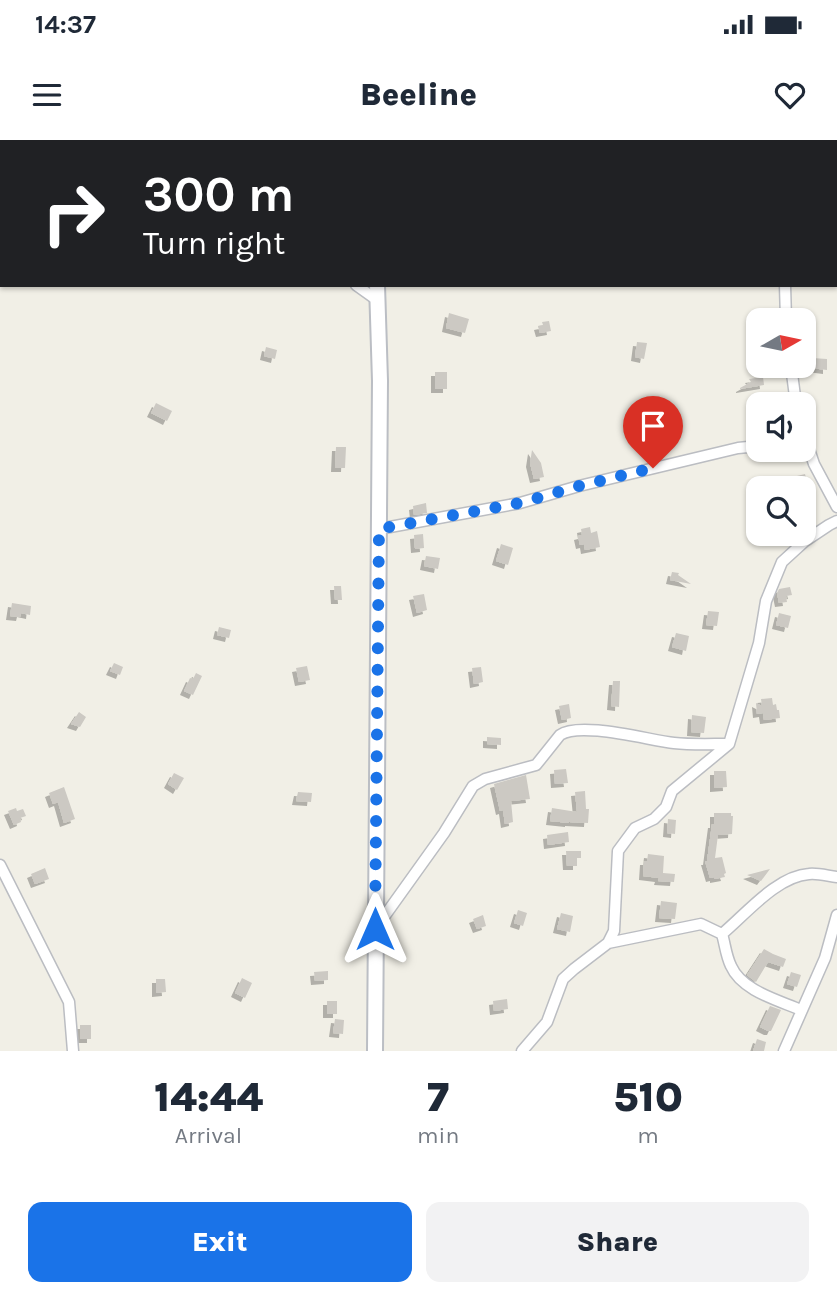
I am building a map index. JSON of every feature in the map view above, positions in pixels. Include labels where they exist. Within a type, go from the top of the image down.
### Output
[{"type":"main road","points":[[375,1051],[380,380],[377,293]]},
{"type":"street","points":[[785,287],[786,308]]},
{"type":"street","points":[[379,529],[520,503],[579,486],[746,447]]},
{"type":"street","points":[[813,462],[837,507]]},
{"type":"street","points":[[608,943],[614,931],[618,851],[635,828],[654,819],[666,807],[672,791],[729,744],[759,643],[766,601],[782,562],[793,551],[837,522]]},
{"type":"street","points":[[375,929],[444,833],[473,786],[485,779],[536,765],[565,732],[602,731],[676,744],[729,744]]},
{"type":"street","points":[[0,865],[69,1002],[74,1051]]},
{"type":"street","points":[[722,934],[775,887],[786,881],[808,874],[837,877]]},
{"type":"street","points":[[783,1051],[825,958],[837,915]]},
{"type":"street","points":[[522,1051],[547,1022],[563,979],[608,943],[701,924],[722,934],[731,966],[737,976],[762,993],[801,1010]]},
{"type":"street","points":[[825,958],[837,941]]},
{"type":"building","points":[[449,313],[469,319],[465,333],[446,328]]},
{"type":"building","points":[[549,321],[551,331],[540,333],[538,326]]},
{"type":"building","points":[[637,342],[647,343],[644,359],[635,357]]},
{"type":"building","points":[[266,347],[277,350],[275,359],[264,356]]},
{"type":"building","points":[[816,358],[827,359],[827,370],[816,369]]},
{"type":"building","points":[[435,372],[447,372],[447,389],[435,389]]},
{"type":"building","points":[[763,378],[764,385],[740,389],[751,382],[749,379]]},
{"type":"building","points":[[156,403],[172,411],[167,421],[151,413]]},
{"type":"building","points":[[336,447],[346,447],[345,468],[335,468]]},
{"type":"building","points":[[532,450],[541,463],[544,477],[534,479],[530,463]]},
{"type":"building","points":[[426,503],[427,513],[414,515],[413,506]]},
{"type":"building","points":[[590,527],[591,533],[597,531],[600,547],[585,550],[584,544],[580,545],[578,536],[582,535],[581,529]]},
{"type":"building","points":[[423,534],[424,548],[415,549],[414,535]]},
{"type":"building","points":[[501,544],[513,548],[508,565],[496,561]]},
{"type":"building","points":[[426,556],[440,558],[438,569],[424,566]]},
{"type":"building","points":[[672,572],[679,573],[678,575],[691,584],[670,580]]},
{"type":"building","points":[[334,586],[341,586],[342,600],[335,600]]},
{"type":"building","points":[[790,587],[792,595],[786,596],[787,602],[779,603],[779,589]]},
{"type":"building","points":[[424,594],[427,610],[417,613],[413,596]]},
{"type":"building","points":[[12,603],[31,606],[30,615],[21,613],[20,617],[10,616]]},
{"type":"building","points":[[708,611],[719,612],[717,626],[706,625]]},
{"type":"building","points":[[779,613],[791,616],[788,628],[776,625]]},
{"type":"building","points":[[219,627],[231,630],[229,638],[217,635]]},
{"type":"building","points":[[676,633],[689,636],[686,651],[672,647]]},
{"type":"building","points":[[114,663],[123,667],[120,675],[110,671]]},
{"type":"building","points":[[307,666],[310,680],[299,682],[296,668]]},
{"type":"building","points":[[481,667],[483,682],[474,684],[472,668]]},
{"type":"building","points":[[196,673],[202,676],[193,695],[184,691],[190,678],[193,679]]},
{"type":"building","points":[[613,681],[620,681],[619,707],[611,706]]},
{"type":"building","points":[[772,698],[780,718],[764,720],[763,713],[757,714],[756,703],[762,706],[761,699]]},
{"type":"building","points":[[569,704],[571,718],[562,720],[559,706]]},
{"type":"building","points":[[79,712],[86,717],[80,727],[71,724]]},
{"type":"building","points":[[692,715],[706,717],[704,733],[691,732]]},
{"type":"building","points":[[487,737],[501,738],[501,745],[487,744]]},
{"type":"building","points":[[566,769],[568,783],[555,784],[554,770]]},
{"type":"building","points":[[714,771],[726,771],[727,787],[714,788]]},
{"type":"building","points":[[174,773],[184,778],[177,790],[168,784]]},
{"type":"building","points":[[526,775],[530,799],[511,801],[513,822],[505,824],[494,784]]},
{"type":"building","points":[[64,787],[75,819],[64,823],[58,802],[53,804],[49,793]]},
{"type":"building","points":[[585,791],[586,809],[589,809],[588,823],[550,821],[552,808],[577,812],[575,792]]},
{"type":"building","points":[[298,792],[312,793],[311,802],[296,801]]},
{"type":"building","points":[[16,808],[17,811],[23,809],[26,816],[14,825],[8,811]]},
{"type":"building","points":[[714,813],[731,813],[733,816],[732,834],[718,835],[715,858],[722,857],[725,877],[714,879],[710,878],[705,861]]},
{"type":"building","points":[[668,819],[676,820],[675,834],[667,833]]},
{"type":"building","points":[[568,832],[569,842],[548,845],[547,835]]},
{"type":"building","points":[[566,851],[581,851],[577,866],[567,866]]},
{"type":"building","points":[[648,854],[664,856],[663,873],[675,874],[674,882],[643,876],[644,861],[647,861]]},
{"type":"building","points":[[45,868],[49,879],[35,884],[31,874]]},
{"type":"building","points":[[770,869],[761,881],[747,875]]},
{"type":"building","points":[[661,901],[677,903],[675,919],[659,918]]},
{"type":"building","points":[[518,910],[527,913],[523,926],[514,923]]},
{"type":"building","points":[[561,913],[573,916],[570,932],[557,929]]},
{"type":"building","points":[[483,915],[486,926],[477,929],[473,919]]},
{"type":"building","points":[[764,949],[786,959],[783,967],[768,962],[756,982],[747,975]]},
{"type":"building","points":[[328,971],[328,980],[315,981],[314,972]]},
{"type":"building","points":[[791,972],[801,975],[797,987],[787,984]]},
{"type":"building","points":[[242,978],[252,983],[245,998],[235,993]]},
{"type":"building","points":[[156,979],[165,979],[166,992],[156,993]]},
{"type":"building","points":[[507,999],[508,1009],[494,1011],[493,1001]]},
{"type":"building","points":[[327,1001],[337,1001],[337,1014],[327,1014]]},
{"type":"building","points":[[770,1006],[781,1010],[771,1031],[768,1031],[760,1027]]},
{"type":"building","points":[[335,1019],[344,1020],[343,1034],[333,1033]]},
{"type":"building","points":[[80,1025],[91,1025],[91,1039],[80,1039]]},
{"type":"building","points":[[757,1039],[766,1042],[764,1051],[753,1051]]},
{"type":"route","points":[[375,929],[379,529],[520,503],[653,468]]}]
